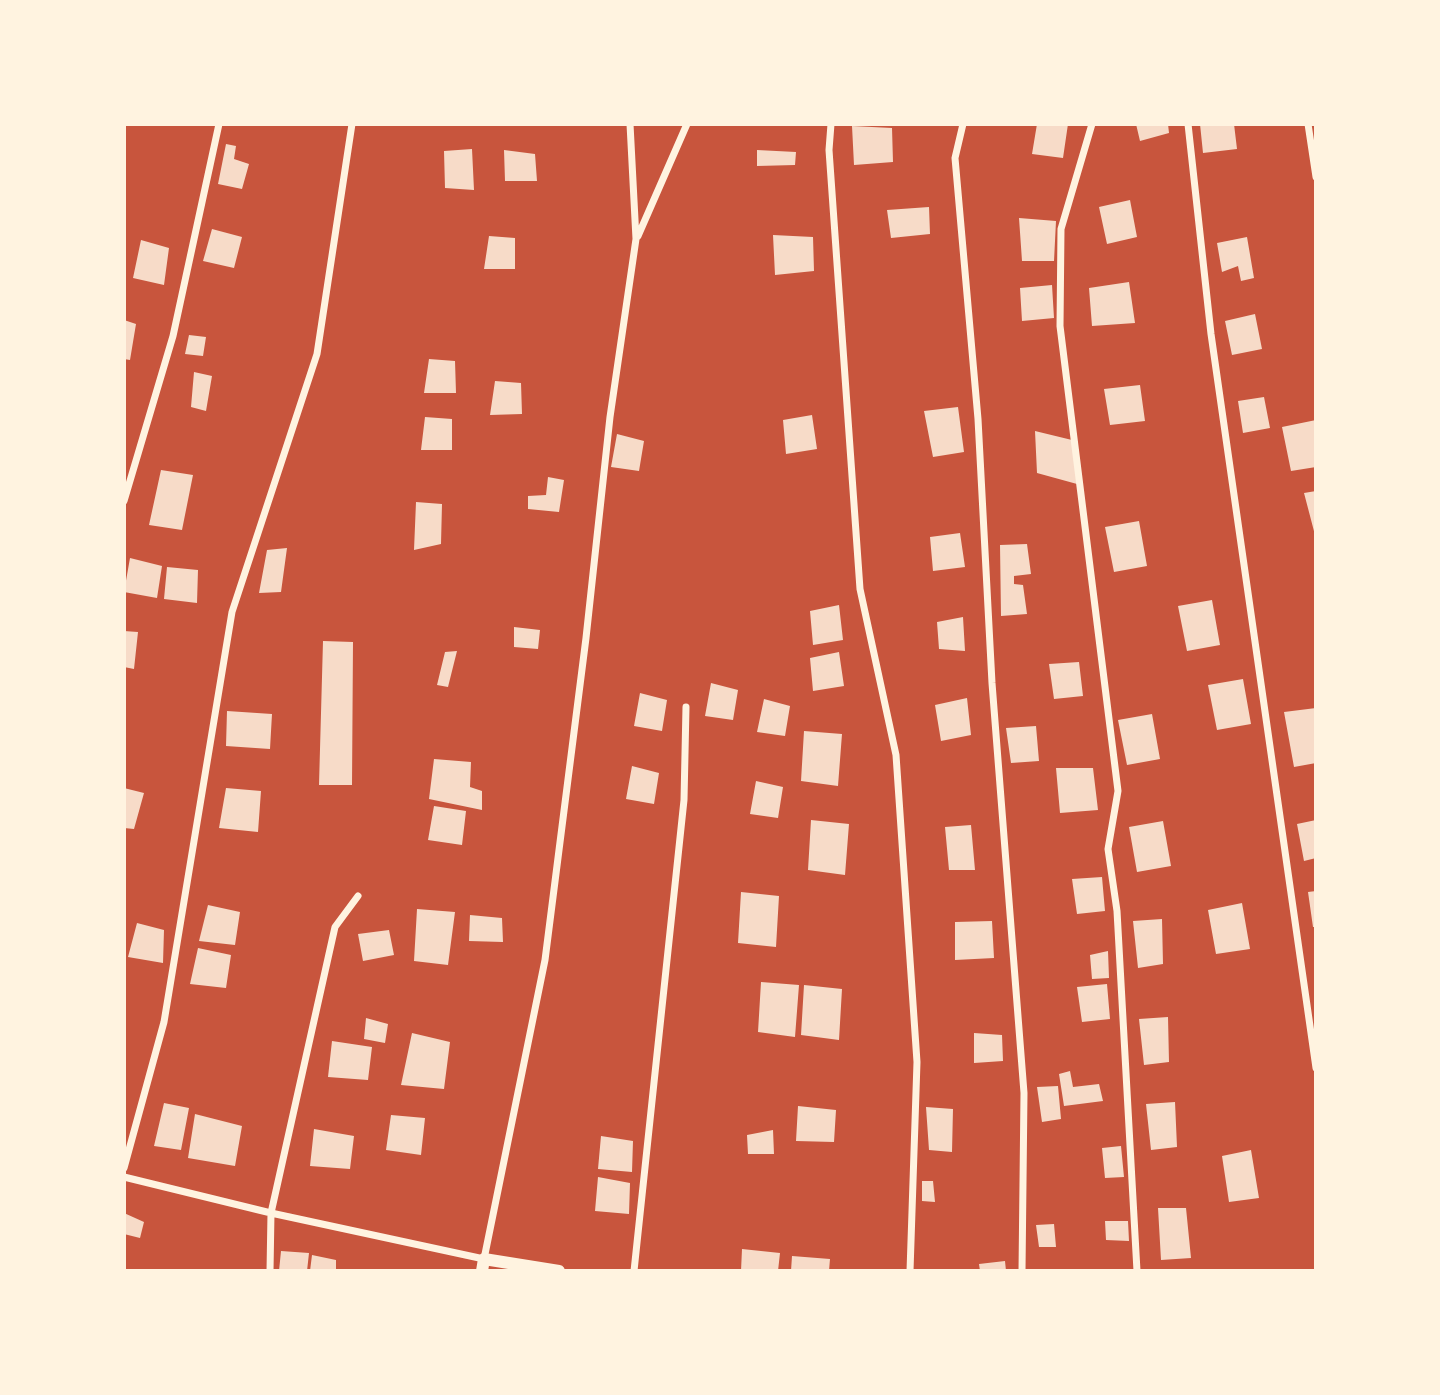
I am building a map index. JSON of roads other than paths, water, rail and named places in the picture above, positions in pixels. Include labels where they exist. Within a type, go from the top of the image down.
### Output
[{"type":"street","points":[[124,501],[173,336],[219,124]]},
{"type":"street","points":[[124,1168],[164,1022],[232,612],[317,354],[352,124]]},
{"type":"street","points":[[483,1265],[545,960],[586,638],[610,417],[636,239],[630,124]]},
{"type":"street","points":[[636,239],[687,124]]},
{"type":"street","points":[[831,124],[829,150],[860,589],[897,769],[917,1062],[910,1271]]},
{"type":"street","points":[[963,124],[955,158],[978,419],[992,683],[1024,1093],[1022,1271]]},
{"type":"street","points":[[1092,124],[1061,229],[1060,327],[1118,791],[1108,849],[1118,911],[1137,1271]]},
{"type":"street","points":[[1188,124],[1211,334],[1316,1068]]},
{"type":"street","points":[[1308,124],[1316,177]]},
{"type":"street","points":[[634,1271],[684,800],[686,707]]},
{"type":"street","points":[[270,1271],[271,1213],[335,927],[358,896]]},
{"type":"street","points":[[124,1177],[483,1265],[559,1271]]}]
